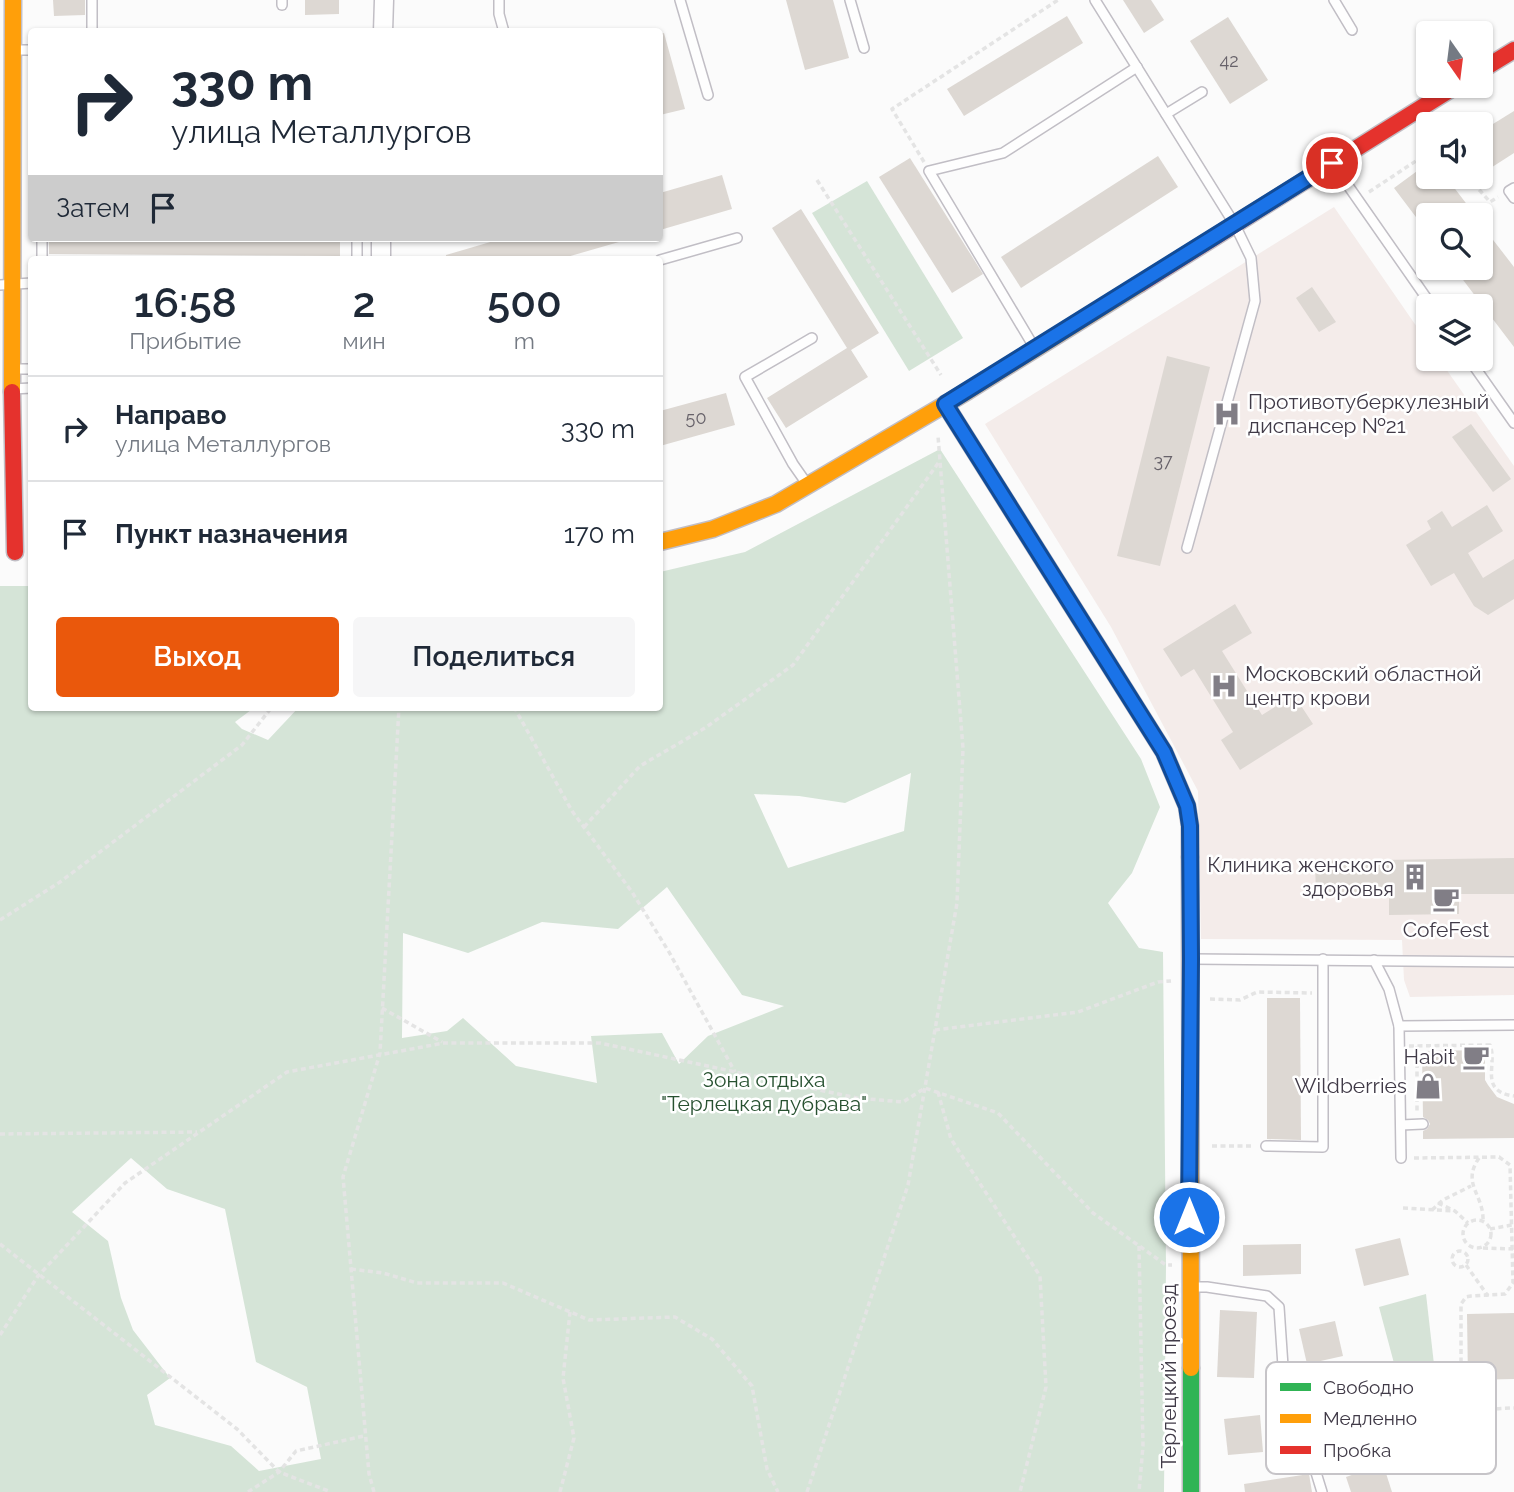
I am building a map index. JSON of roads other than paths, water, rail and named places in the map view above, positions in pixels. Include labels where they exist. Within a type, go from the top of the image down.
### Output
[{"type":"street","points":[[13,0],[9,56],[18,190],[6,284],[12,369],[15,552]]},
{"type":"street","points":[[383,28],[384,0]]},
{"type":"street","points":[[1493,63],[1514,50]]},
{"type":"street","points":[[663,541],[748,517],[808,486],[1035,349],[1437,98]]},
{"type":"street","name":"Терлецкий проезд","points":[[945,404],[1164,752],[1187,806],[1190,826],[1191,959],[1191,1492]]},
{"type":"lane","points":[[92,0],[92,28]]},
{"type":"lane","points":[[499,0],[503,28]]},
{"type":"lane","points":[[680,0],[708,95]]},
{"type":"lane","points":[[850,0],[864,48]]},
{"type":"lane","points":[[1095,0],[1234,225],[1251,258],[1255,301],[1187,548]]},
{"type":"lane","points":[[1334,0],[1352,30]]},
{"type":"lane","points":[[9,56],[28,51]]},
{"type":"lane","points":[[1035,349],[929,171],[1003,153],[1137,67]]},
{"type":"lane","points":[[1166,114],[1202,92]]},
{"type":"lane","points":[[1332,163],[1425,294]]},
{"type":"lane","points":[[663,259],[737,238]]},
{"type":"lane","points":[[6,284],[28,283]]},
{"type":"lane","points":[[808,486],[793,464],[746,377],[812,338]]},
{"type":"lane","points":[[12,369],[28,369]]},
{"type":"lane","points":[[1477,371],[1514,423]]},
{"type":"lane","points":[[12,388],[28,388]]},
{"type":"lane","points":[[1191,959],[1514,962]]},
{"type":"lane","points":[[1266,1146],[1323,1147],[1323,959]]},
{"type":"lane","points":[[1374,960],[1392,996],[1399,1026],[1401,1158]]},
{"type":"lane","points":[[1399,1026],[1514,1025]]},
{"type":"lane","points":[[1401,1125],[1420,1124]]},
{"type":"lane","points":[[1190,1287],[1268,1296],[1279,1307],[1283,1362]]},
{"type":"lane","points":[[1317,1474],[1322,1492]]},
{"type":"place","name":"Противотуберкулезный диспансер №21","points":[[1227,414]]},
{"type":"place","name":"Московский областной центр крови","points":[[1224,686]]},
{"type":"place","name":"Клиника женского здоровья","points":[[1415,877]]},
{"type":"place","name":"CofeFest","points":[[1446,899]]},
{"type":"place","name":"Habit","points":[[1476,1057]]},
{"type":"place","name":"Wildberries","points":[[1428,1086]]},
{"type":"park label","name":"Зона отдыха \"Терлецкая дубрава\"","points":[[764,1092]]}]
